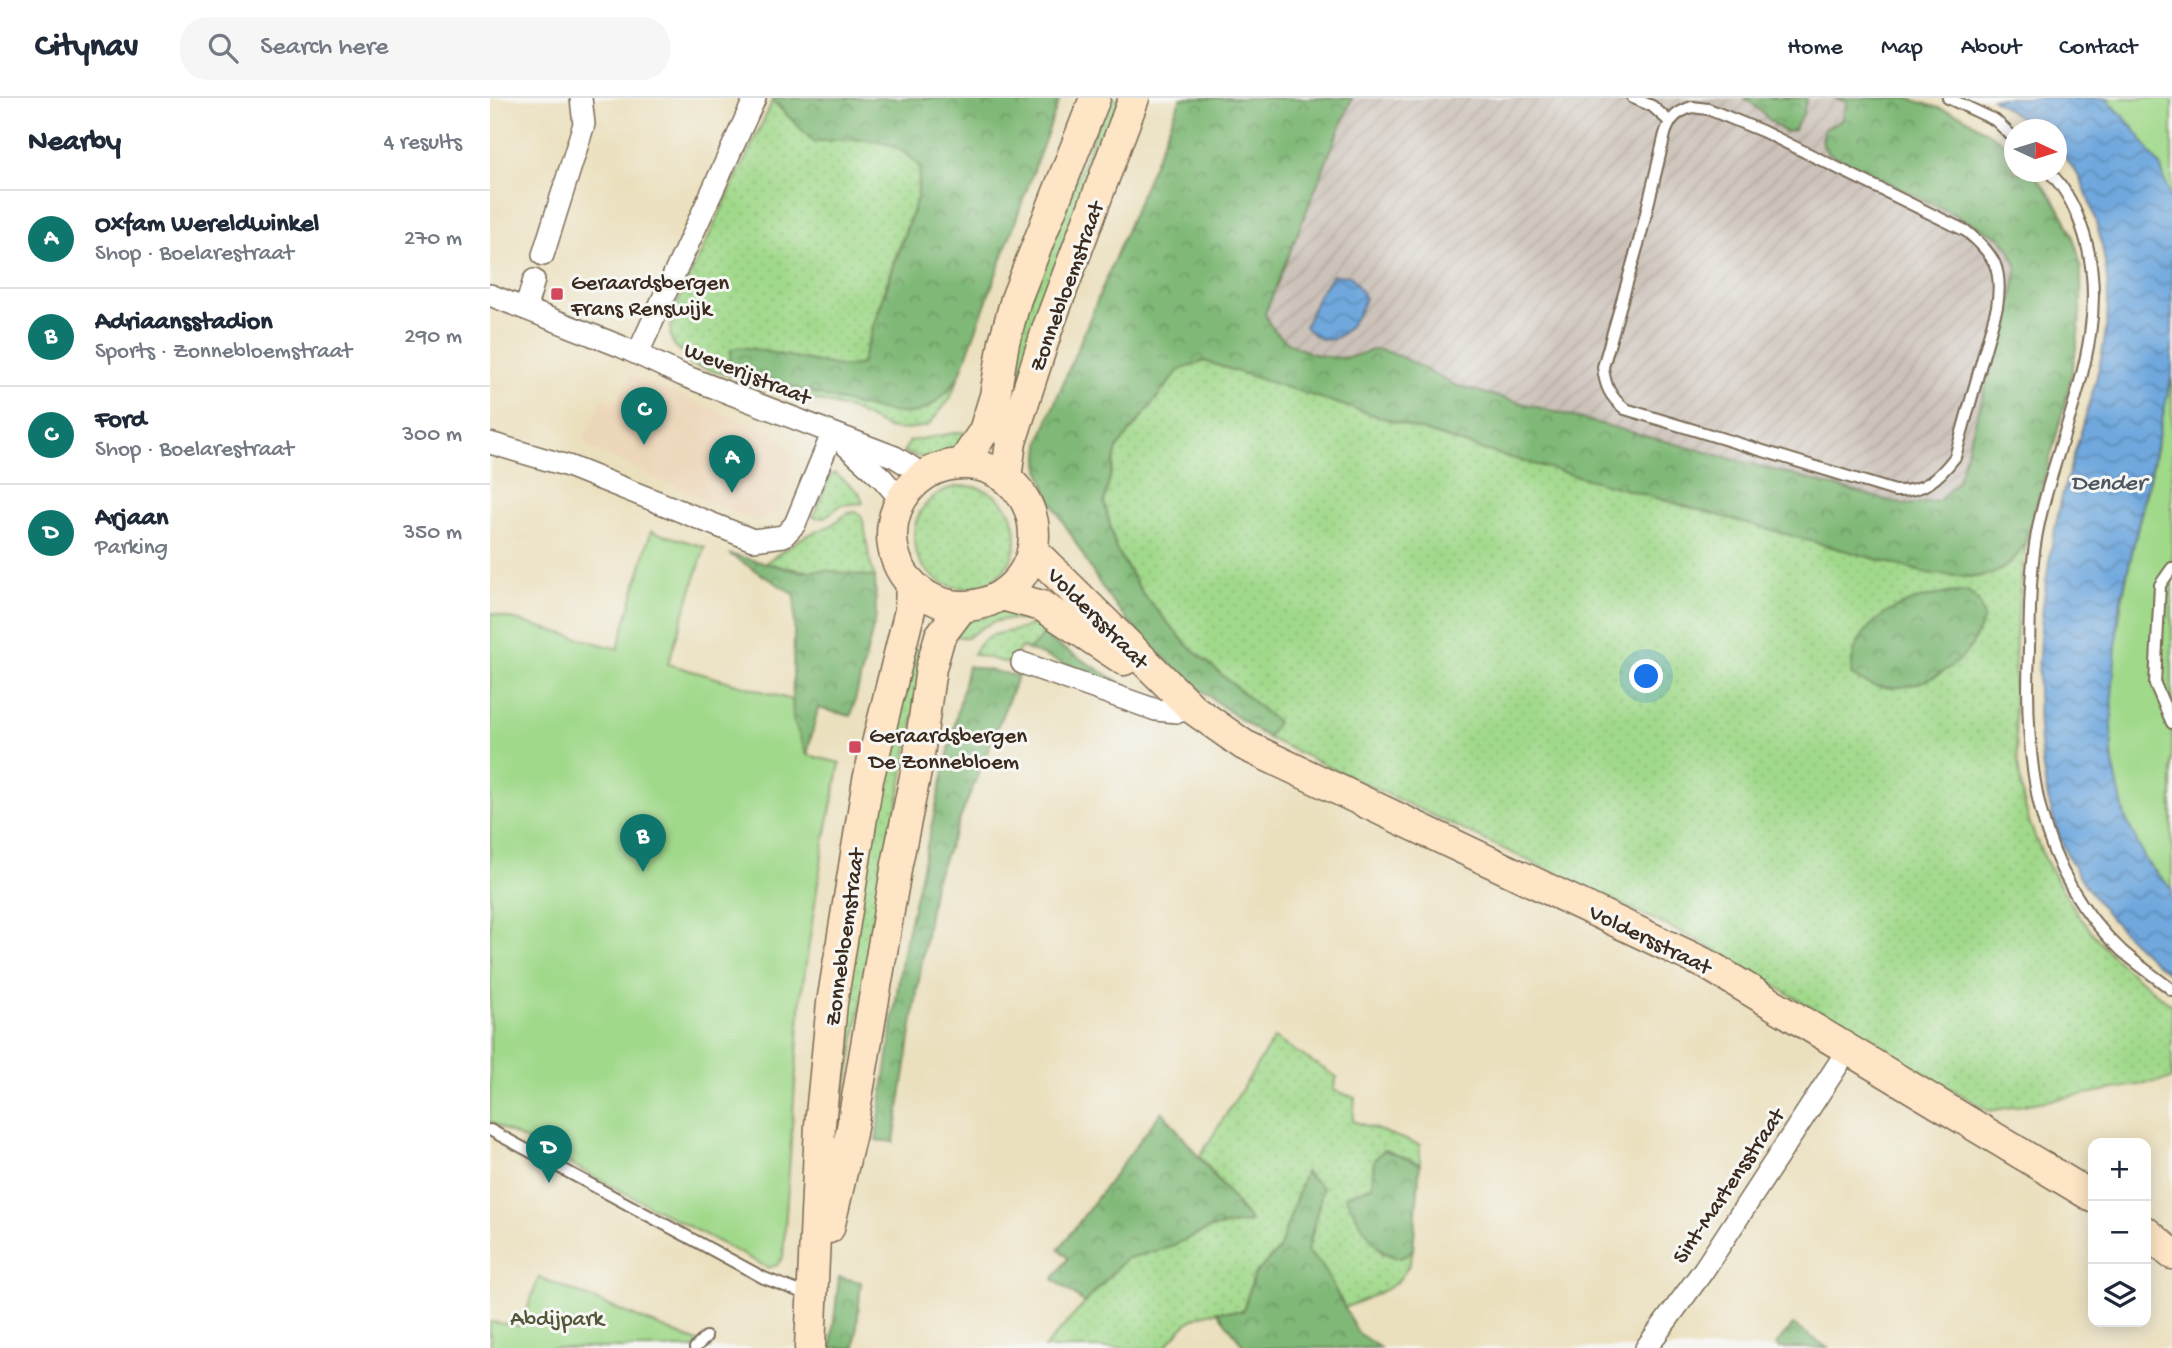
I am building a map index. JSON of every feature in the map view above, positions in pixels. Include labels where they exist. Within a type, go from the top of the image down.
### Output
[{"type":"main road","name":"Zonnebloemstraat","points":[[963,463],[984,431],[995,396],[1004,342],[1016,299],[1095,98]]},
{"type":"main road","name":"Zonnebloemstraat","points":[[1006,478],[1011,442],[1048,327],[1135,98]]},
{"type":"main road","points":[[963,463],[990,469],[1006,478],[1021,493],[1031,512],[1033,551],[1017,582],[1002,595],[989,602],[962,607],[929,598],[911,583],[894,555],[892,531],[901,500],[924,475],[936,469],[963,463]]},
{"type":"main road","name":"Voldersstraat","points":[[1033,551],[1193,709],[1244,745],[1708,965],[2088,1194]]},
{"type":"main road","name":"Zonnebloemstraat","points":[[810,1348],[820,1125],[846,902],[868,779],[910,610],[911,583]]},
{"type":"main road","name":"Voldersstraat","points":[[1002,595],[1042,607],[1165,683]]},
{"type":"main road","name":"Zonnebloemstraat","points":[[813,1297],[850,1136],[897,864],[918,762],[930,668],[940,636],[962,607]]},
{"type":"main road","points":[[820,1125],[822,1141],[831,1149],[841,1148],[850,1136]]},
{"type":"main road","points":[[2151,1236],[2172,1254]]},
{"type":"street","points":[[582,98],[584,124]]},
{"type":"street","points":[[543,255],[594,98]]},
{"type":"street","points":[[638,353],[755,98]]},
{"type":"street","points":[[526,307],[534,280]]},
{"type":"street","name":"Weverijstraat","points":[[490,295],[638,353],[682,375],[895,457],[924,475]]},
{"type":"street","points":[[490,443],[568,466],[753,540],[784,536],[794,524],[832,434]]},
{"type":"street","name":"Weverijstraat","points":[[832,434],[882,478],[901,500]]},
{"type":"street","name":"Voldersstraat","points":[[1022,663],[1156,710],[1177,712],[1193,709]]},
{"type":"street","name":"Sint-Martensstraat","points":[[1646,1348],[1703,1271],[1849,1048]]},
{"type":"lane","points":[[1633,98],[1652,106],[1669,121]]},
{"type":"lane","points":[[1948,98],[1995,120],[2004,129]]},
{"type":"lane","points":[[1692,107],[1725,115],[1966,231],[1989,253],[1998,268],[2000,288],[1997,307],[1955,457],[1940,477],[1916,491],[1895,491],[1625,409],[1612,398],[1605,384],[1603,367],[1669,121],[1679,111],[1692,107]]},
{"type":"lane","points":[[2056,182],[2076,210],[2090,248],[2095,278],[2095,310],[2089,345],[2038,524],[2027,691],[2030,765],[2040,816],[2059,863],[2090,913],[2121,950],[2172,990]]},
{"type":"lane","points":[[2172,568],[2160,585],[2155,684],[2172,723]]},
{"type":"lane","points":[[490,1130],[764,1278],[813,1297]]},
{"type":"lane","points":[[695,1348],[706,1337]]},
{"type":"shaded area","points":[[1283,98],[1907,98],[1961,115],[2004,143],[2004,182],[2041,182],[2055,198],[2068,225],[2081,274],[2075,358],[2026,542],[2018,556],[1188,323]]},
{"type":"shaded area","points":[[631,375],[778,436],[787,443],[793,463],[780,508],[771,518],[753,521],[590,448],[583,440],[603,397],[615,403]]},
{"type":"green space","points":[[775,98],[1060,98],[960,374],[942,397],[924,409],[902,413],[881,410],[825,397],[729,367],[731,349],[743,347],[843,367],[861,364],[917,198],[920,168],[899,149],[873,140],[814,142],[773,101]]},
{"type":"green space","points":[[1108,98],[1119,98],[1013,409],[1002,400],[1011,347]]},
{"type":"green space","points":[[1181,98],[1352,98],[1265,314],[1279,334],[1300,349],[1338,358],[1372,350],[1383,351],[1404,358],[1454,385],[1905,505],[1939,501],[1958,480],[2012,299],[2017,269],[2010,249],[2000,237],[1827,152],[1822,143],[1824,129],[1842,120],[1847,102],[1834,98],[1907,98],[1961,115],[2004,143],[2004,182],[2040,182],[2065,219],[2080,261],[2080,309],[2071,377],[2026,542],[2006,566],[1983,576],[1926,573],[1487,451],[1204,361],[1179,370],[1117,448],[1104,502],[1116,549],[1143,594],[1186,644],[1277,722],[1268,738],[1182,675],[1144,638],[1099,583],[1057,511],[1043,481],[1039,461],[1040,445],[1047,422]]},
{"type":"green space","points":[[1743,98],[1807,98],[1803,114],[1794,130],[1786,132]]},
{"type":"green space","points":[[2106,98],[2172,98],[2172,204],[2155,160],[2128,122]]},
{"type":"green space","points":[[773,100],[814,142],[872,141],[898,149],[910,157],[920,168],[917,198],[861,365],[843,367],[743,347],[948,392],[960,374],[950,399],[928,426],[899,430],[888,428],[852,410],[692,365],[688,362],[690,355],[675,346],[672,340],[671,326],[678,302]]},
{"type":"green space","points":[[1204,361],[1487,451],[1926,573],[1970,577],[1995,573],[2016,556],[2026,542],[2016,637],[2014,701],[2018,765],[2028,818],[2048,864],[2075,910],[2122,965],[2172,1005],[2172,1079],[1989,1111],[1693,938],[1268,738],[1276,722],[1186,644],[1143,594],[1116,549],[1104,501],[1117,449],[1179,370]]},
{"type":"green space","points":[[2172,375],[2172,889],[2146,862],[2126,820],[2114,774],[2110,724],[2112,673],[2119,621]]},
{"type":"green space","points":[[960,432],[974,433],[958,448],[942,456],[914,456],[903,452],[910,441]]},
{"type":"green space","points":[[835,473],[859,492],[863,503],[841,505],[824,518],[813,517],[830,476]]},
{"type":"green space","points":[[965,486],[985,490],[1001,501],[1012,517],[1016,537],[1012,557],[1001,573],[985,584],[965,588],[945,584],[929,573],[918,557],[914,537],[918,517],[929,501],[945,490]]},
{"type":"green space","points":[[856,512],[861,515],[875,577],[765,563],[805,536],[830,526],[848,513]]},
{"type":"green space","points":[[651,531],[705,547],[668,664],[792,700],[793,720],[807,755],[840,763],[825,836],[801,997],[783,1257],[777,1265],[768,1268],[490,1122],[490,613],[618,649]]},
{"type":"green space","points":[[729,554],[800,572],[825,570],[875,577],[876,616],[851,716],[818,708],[807,755],[840,763],[825,836],[792,720],[795,595]]},
{"type":"green space","points":[[1968,591],[1979,602],[1984,619],[1969,649],[1944,671],[1913,685],[1896,688],[1865,683],[1851,674],[1856,647],[1876,621],[1904,604],[1936,595]]},
{"type":"green space","points":[[1007,609],[1034,616],[992,623],[967,638],[950,635],[961,624]]},
{"type":"green space","points":[[1038,618],[1043,621],[1047,632],[1029,650],[1021,647],[1011,664],[973,654],[988,638],[1031,625]]},
{"type":"green space","points":[[1047,632],[1049,640],[1126,686],[1124,688],[1029,650]]},
{"type":"green space","points":[[911,648],[926,650],[837,1136],[831,1134],[843,962]]},
{"type":"green space","points":[[968,666],[1018,676],[934,883],[894,1142],[876,1140],[903,951]]},
{"type":"green space","points":[[1274,1038],[1337,1077],[1333,1090],[1355,1098],[1353,1121],[1420,1145],[1420,1164],[1384,1150],[1374,1160],[1372,1186],[1346,1196],[1382,1253],[1406,1256],[1413,1249],[1404,1273],[1389,1288],[1345,1308],[1321,1264],[1307,1252],[1315,1225],[1305,1172],[1279,1250],[1254,1275],[1243,1311],[1216,1312],[1198,1317],[1182,1328],[1165,1348],[1044,1348],[1125,1259],[1167,1248],[1211,1228],[1251,1222],[1200,1156]]},
{"type":"green space","points":[[1162,1111],[1251,1222],[1211,1228],[1167,1248],[1125,1259],[1085,1303],[1053,1279],[1068,1258],[1059,1249]]},
{"type":"green space","points":[[1384,1150],[1420,1164],[1413,1249],[1403,1256],[1393,1257],[1373,1242],[1345,1196],[1372,1186],[1374,1160]]},
{"type":"green space","points":[[1305,1172],[1323,1188],[1307,1252],[1321,1264],[1358,1333],[1380,1348],[1245,1348],[1217,1311],[1243,1311],[1254,1275],[1279,1250]]},
{"type":"green space","name":"Abdijpark","points":[[539,1277],[712,1348],[490,1348],[490,1322],[521,1326]]},
{"type":"green space","points":[[839,1277],[861,1282],[855,1348],[831,1348]]},
{"type":"green space","points":[[1793,1325],[1828,1348],[1779,1348],[1776,1345]]},
{"type":"water","name":"Dender","points":[[1992,98],[2106,98],[2132,126],[2161,168],[2172,204],[2172,375],[2119,609],[2112,696],[2112,758],[2125,817],[2147,863],[2172,889],[2172,976],[2120,928],[2076,871],[2058,832],[2046,786],[2040,737],[2038,685],[2046,583],[2063,493],[2100,363],[2108,302],[2106,267],[2094,217],[2079,177],[2067,160],[2067,119],[2022,119]]},
{"type":"water","points":[[1333,275],[1351,276],[1365,298],[1349,327],[1333,339],[1324,339],[1315,336],[1305,326],[1319,294]]},
{"type":"place","name":"Geraardsbergen Frans Renswijk","points":[[557,294]]},
{"type":"place","name":"Ford","points":[[644,445]]},
{"type":"place","name":"Oxfam Wereldwinkel","points":[[732,493]]},
{"type":"place","name":"Geraardsbergen De Zonnebloem","points":[[855,747]]},
{"type":"place","name":"Adriaansstadion","points":[[643,872]]},
{"type":"place","name":"Arjaan","points":[[549,1183]]}]
